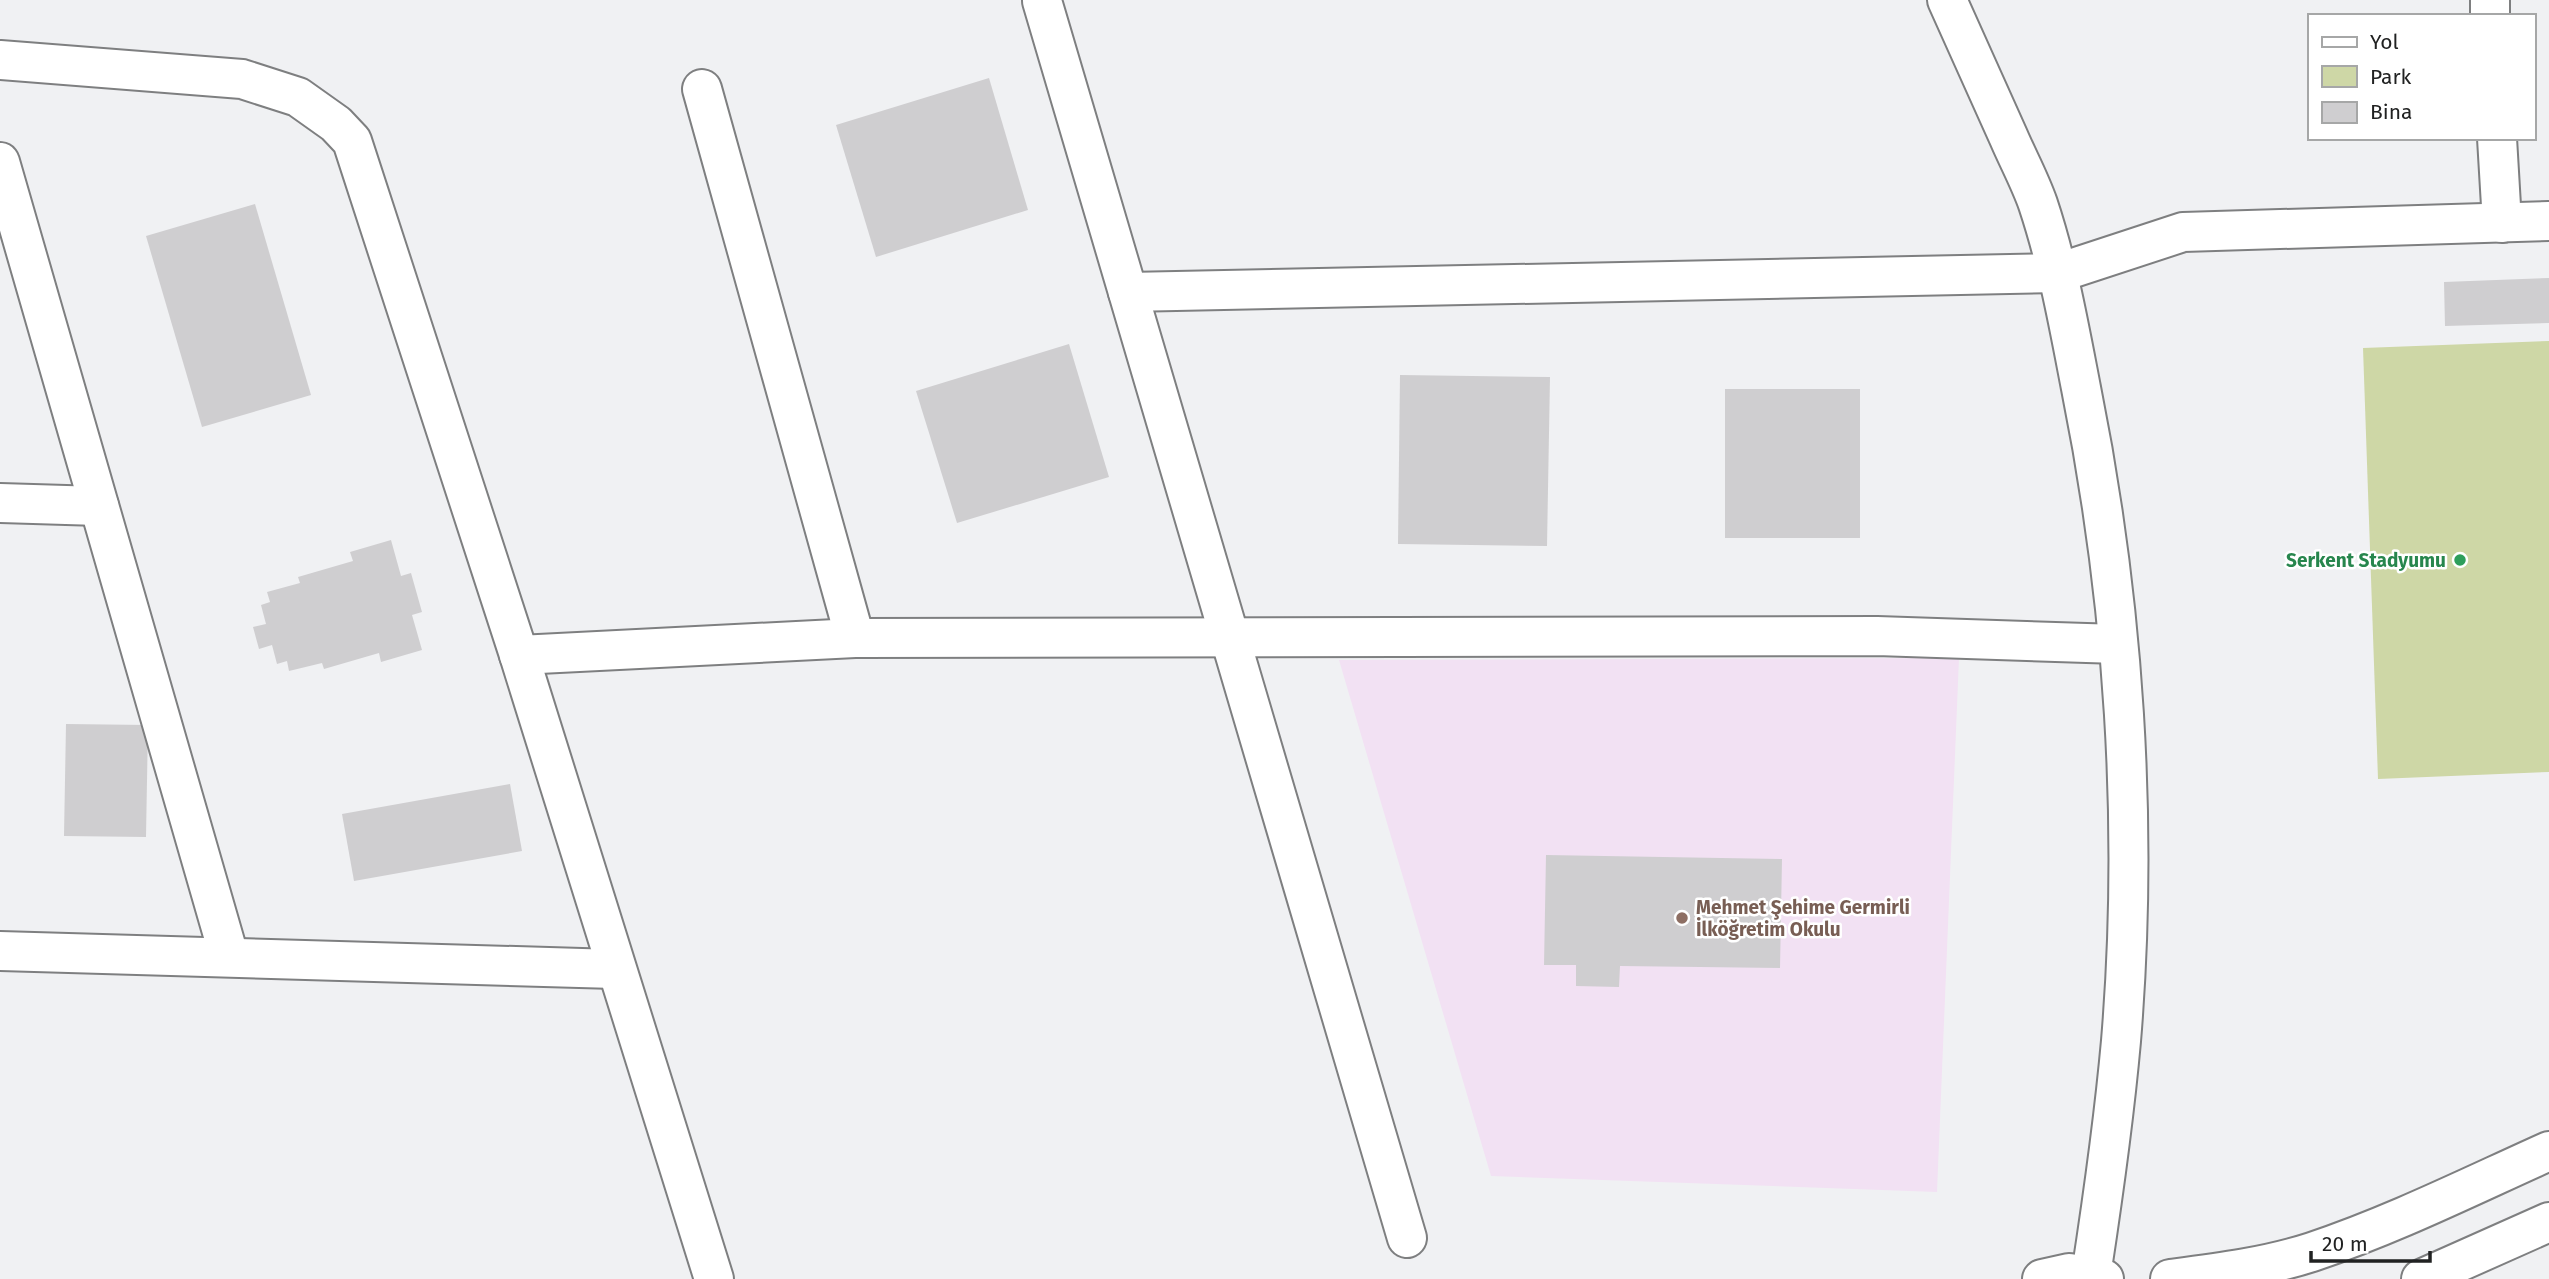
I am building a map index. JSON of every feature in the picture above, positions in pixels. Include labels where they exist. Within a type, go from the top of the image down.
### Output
[{"type":"street","points":[[1947,0],[2037,201],[2058,273],[2091,440],[2110,561],[2118,643],[2127,802],[2127,920],[2119,1052],[2097,1277],[2068,1273],[2042,1279]]},
{"type":"street","points":[[1042,1],[1407,1238]]},
{"type":"street","points":[[0,60],[242,79],[298,97],[327,117],[352,141],[519,655],[714,1279]]},
{"type":"street","points":[[702,89],[855,638]]},
{"type":"street","points":[[2497,140],[2502,223]]},
{"type":"street","points":[[0,162],[229,956]]},
{"type":"street","points":[[1128,292],[2058,273],[2183,232],[2549,221]]},
{"type":"street","points":[[0,503],[99,506]]},
{"type":"street","points":[[519,655],[855,638],[1230,640],[1850,636],[2118,643]]},
{"type":"street","points":[[0,951],[615,969]]},
{"type":"street","points":[[2169,1279],[2262,1265],[2310,1252],[2402,1217],[2549,1151]]},
{"type":"street","points":[[2421,1279],[2549,1222]]},
{"type":"shaded area","name":"Mehmet Şehime Germirli İlköğretim Okulu","points":[[1959,658],[1937,1192],[1491,1176],[1339,660]]},
{"type":"green space","name":"Serkent Stadyumu","points":[[2549,341],[2549,772],[2378,779],[2363,348]]},
{"type":"building","points":[[989,78],[1028,210],[876,257],[836,125]]},
{"type":"building","points":[[255,204],[311,395],[202,427],[146,236]]},
{"type":"building","points":[[2549,278],[2549,323],[2445,326],[2444,282]]},
{"type":"building","points":[[1069,344],[1109,477],[957,523],[916,391]]},
{"type":"building","points":[[1400,375],[1550,377],[1547,546],[1398,544]]},
{"type":"building","points":[[1725,389],[1860,389],[1860,538],[1725,538]]},
{"type":"building","points":[[391,540],[401,576],[411,573],[422,612],[412,615],[422,650],[381,662],[379,653],[324,669],[322,663],[289,671],[287,661],[277,664],[272,645],[259,649],[253,627],[266,624],[261,605],[270,602],[267,592],[300,583],[298,577],[353,561],[350,552]]},
{"type":"building","points":[[66,724],[148,725],[146,837],[64,836]]},
{"type":"building","points":[[510,784],[522,851],[354,881],[342,814]]},
{"type":"building","points":[[1546,855],[1782,859],[1780,968],[1620,966],[1619,987],[1576,986],[1576,965],[1544,965]]},
{"type":"place","name":"Serkent Stadyumu","points":[[2460,560]]},
{"type":"place","name":"Mehmet Şehime Germirli İlköğretim Okulu","points":[[1682,918]]}]
